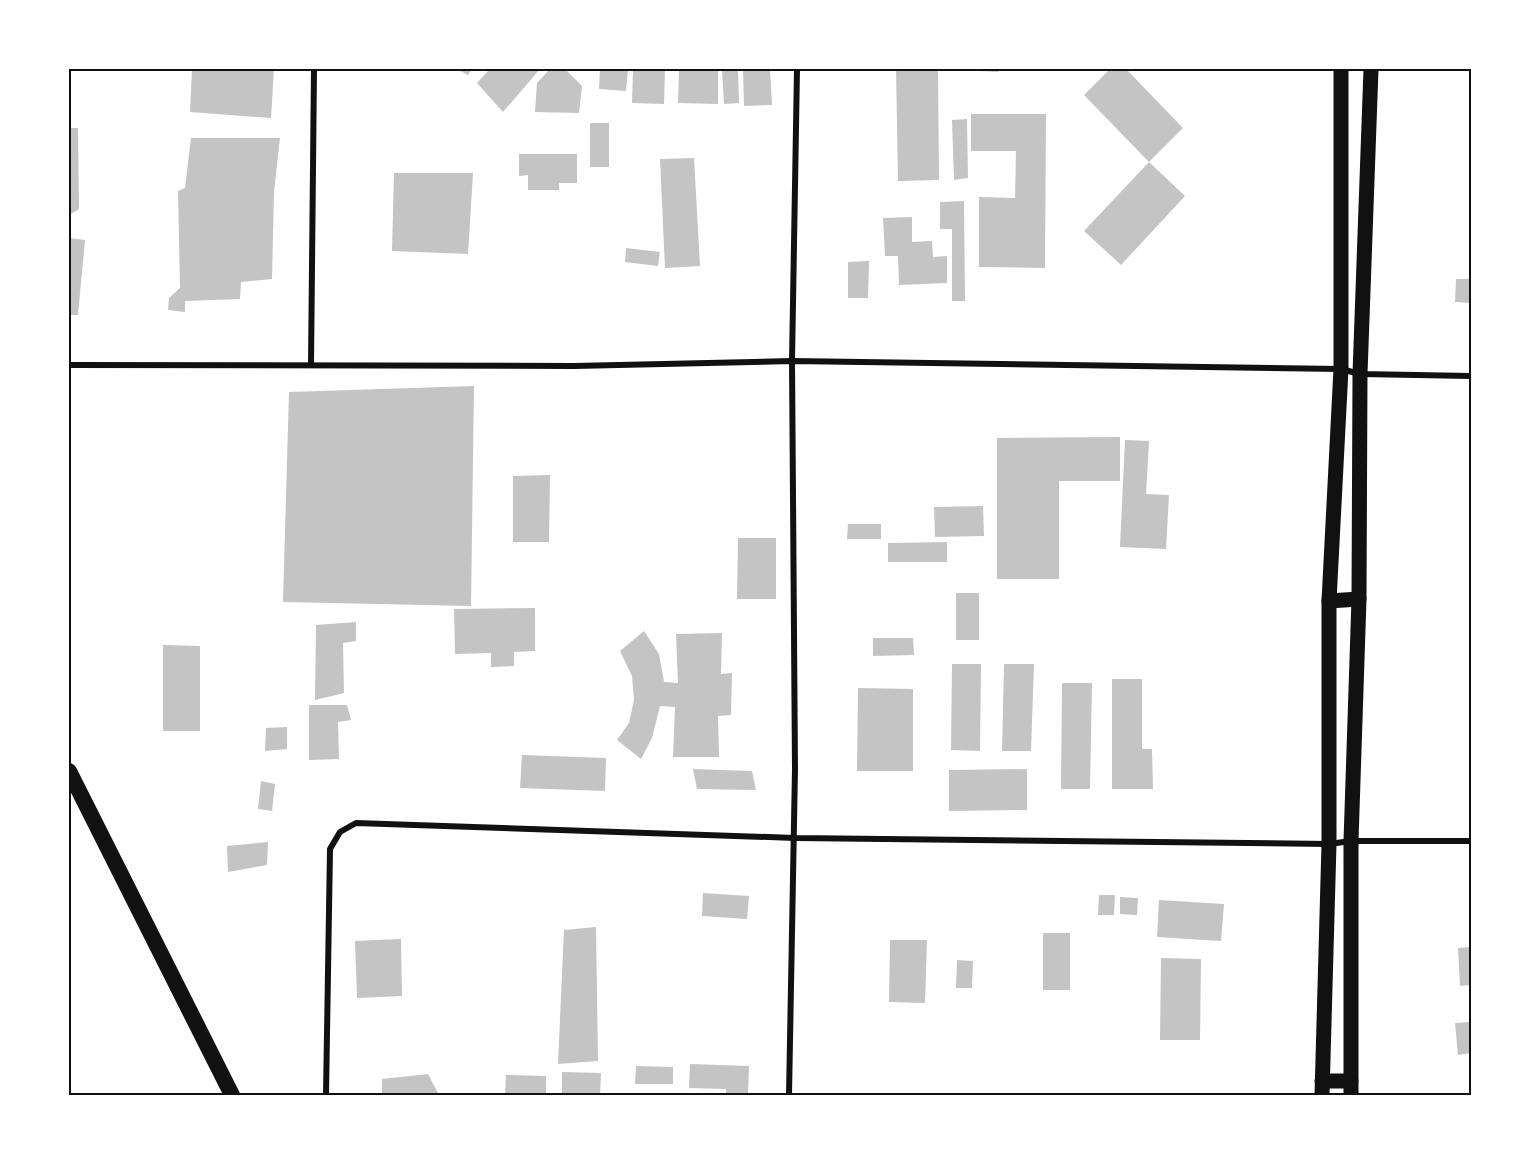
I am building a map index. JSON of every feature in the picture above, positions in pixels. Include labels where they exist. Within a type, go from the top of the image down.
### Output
[{"type":"highway","points":[[69,771],[231,1095]]},
{"type":"main road","points":[[1341,69],[1341,369],[1329,601],[1329,844],[1322,1088],[1351,1088],[1351,841],[1359,599],[1360,374],[1371,69]]},
{"type":"main road","points":[[1329,601],[1359,599]]},
{"type":"street","points":[[312,365],[314,69]]},
{"type":"street","points":[[789,1095],[795,838],[792,362],[798,69]]},
{"type":"street","points":[[69,365],[574,366],[792,362],[1341,369],[1360,374],[1471,376]]},
{"type":"street","points":[[326,1095],[330,849],[340,832],[356,823],[795,838],[1329,844],[1351,841],[1471,841]]},
{"type":"building","points":[[192,69],[274,69],[271,118],[190,112]]},
{"type":"building","points":[[456,69],[472,69],[468,75]]},
{"type":"building","points":[[490,69],[540,69],[503,112],[477,83]]},
{"type":"building","points":[[550,69],[565,69],[582,86],[579,113],[535,112],[537,83]]},
{"type":"building","points":[[600,69],[628,69],[626,91],[599,89]]},
{"type":"building","points":[[633,69],[665,69],[664,104],[632,103]]},
{"type":"building","points":[[679,69],[718,69],[718,104],[678,103]]},
{"type":"building","points":[[722,69],[738,69],[739,103],[724,104]]},
{"type":"building","points":[[743,69],[770,69],[772,105],[744,106]]},
{"type":"building","points":[[896,69],[938,69],[939,180],[898,181]]},
{"type":"building","points":[[980,69],[999,69],[998,72],[980,71]]},
{"type":"building","points":[[1110,69],[1126,69],[1183,128],[1149,162],[1084,95]]},
{"type":"building","points":[[971,114],[1046,114],[1045,268],[979,267],[979,197],[1015,198],[1016,151],[971,151]]},
{"type":"building","points":[[967,119],[968,178],[954,180],[952,120]]},
{"type":"building","points":[[590,123],[609,123],[609,167],[590,167]]},
{"type":"building","points":[[69,128],[78,128],[79,209],[69,215]]},
{"type":"building","points":[[191,138],[280,138],[274,192],[272,279],[241,282],[240,299],[185,301],[185,312],[168,310],[169,298],[180,288],[178,191],[185,188]]},
{"type":"building","points":[[519,154],[577,154],[577,183],[559,183],[559,190],[528,190],[528,175],[519,176]]},
{"type":"building","points":[[694,158],[700,266],[665,268],[660,159]]},
{"type":"building","points":[[1149,162],[1185,196],[1121,265],[1084,231]]},
{"type":"building","points":[[394,173],[473,173],[468,254],[392,251]]},
{"type":"building","points":[[964,201],[965,301],[952,301],[952,229],[940,229],[940,202]]},
{"type":"building","points":[[912,217],[912,242],[932,241],[933,257],[947,256],[947,283],[899,285],[898,256],[885,256],[883,218]]},
{"type":"building","points":[[69,238],[85,240],[78,315],[69,315]]},
{"type":"building","points":[[626,248],[660,252],[658,266],[625,262]]},
{"type":"building","points":[[869,261],[868,298],[848,298],[848,262]]},
{"type":"building","points":[[1456,279],[1471,279],[1471,303],[1455,302]]},
{"type":"building","points":[[474,386],[471,606],[283,602],[289,392]]},
{"type":"building","points":[[1120,437],[1120,481],[1059,481],[1059,579],[997,579],[997,438]]},
{"type":"building","points":[[1125,440],[1149,441],[1146,494],[1169,495],[1166,549],[1120,547]]},
{"type":"building","points":[[550,475],[549,542],[513,542],[513,476]]},
{"type":"building","points":[[983,506],[984,536],[935,537],[934,507]]},
{"type":"building","points":[[848,524],[881,524],[881,539],[847,539]]},
{"type":"building","points":[[738,538],[776,538],[776,599],[737,599]]},
{"type":"building","points":[[947,542],[947,562],[888,562],[888,543]]},
{"type":"building","points":[[956,593],[979,593],[979,640],[956,640]]},
{"type":"building","points":[[535,608],[535,651],[514,652],[514,666],[491,667],[491,653],[455,654],[454,609]]},
{"type":"building","points":[[356,622],[356,641],[343,643],[344,693],[315,700],[316,625]]},
{"type":"building","points":[[644,631],[659,654],[664,682],[678,683],[676,634],[722,633],[721,674],[732,673],[731,715],[718,716],[719,757],[673,757],[675,707],[660,706],[652,738],[641,759],[617,740],[629,723],[634,700],[632,676],[620,651]]},
{"type":"building","points":[[873,638],[913,638],[914,655],[873,656]]},
{"type":"building","points":[[163,645],[200,646],[200,731],[163,731]]},
{"type":"building","points":[[952,664],[981,664],[980,751],[951,750]]},
{"type":"building","points":[[1004,664],[1034,664],[1031,751],[1002,751]]},
{"type":"building","points":[[1112,679],[1142,679],[1142,749],[1152,749],[1153,789],[1112,789]]},
{"type":"building","points":[[1062,683],[1092,683],[1090,789],[1061,789]]},
{"type":"building","points":[[858,688],[913,689],[913,771],[857,771]]},
{"type":"building","points":[[309,705],[347,705],[351,720],[338,722],[339,759],[309,760]]},
{"type":"building","points":[[287,727],[287,749],[265,751],[266,728]]},
{"type":"building","points":[[522,755],[606,758],[605,791],[520,788]]},
{"type":"building","points":[[693,769],[752,771],[756,790],[697,789]]},
{"type":"building","points":[[1027,769],[1027,810],[949,811],[949,770]]},
{"type":"building","points":[[261,781],[275,784],[272,811],[258,809]]},
{"type":"building","points":[[268,842],[267,865],[228,872],[227,846]]},
{"type":"building","points":[[703,893],[749,896],[747,919],[702,916]]},
{"type":"building","points":[[1099,895],[1115,895],[1114,915],[1098,915]]},
{"type":"building","points":[[1120,897],[1138,898],[1137,915],[1120,914]]},
{"type":"building","points":[[1159,900],[1224,904],[1221,941],[1157,937]]},
{"type":"building","points":[[596,927],[598,1061],[558,1064],[564,930]]},
{"type":"building","points":[[1043,933],[1070,933],[1070,990],[1043,990]]},
{"type":"building","points":[[401,939],[402,996],[357,998],[355,941]]},
{"type":"building","points":[[890,940],[927,940],[925,1003],[889,1002]]},
{"type":"building","points":[[1471,947],[1471,985],[1460,986],[1458,948]]},
{"type":"building","points":[[1161,958],[1201,959],[1200,1040],[1160,1040]]},
{"type":"building","points":[[957,960],[973,961],[972,988],[956,988]]},
{"type":"building","points":[[1471,1022],[1471,1053],[1458,1055],[1455,1023]]},
{"type":"building","points":[[690,1064],[749,1066],[748,1095],[726,1095],[726,1089],[689,1088]]},
{"type":"building","points":[[636,1066],[673,1067],[673,1084],[635,1084]]},
{"type":"building","points":[[562,1072],[601,1073],[600,1095],[562,1095]]},
{"type":"building","points":[[428,1074],[439,1095],[382,1095],[382,1079]]},
{"type":"building","points":[[506,1075],[546,1076],[546,1095],[505,1095]]}]
